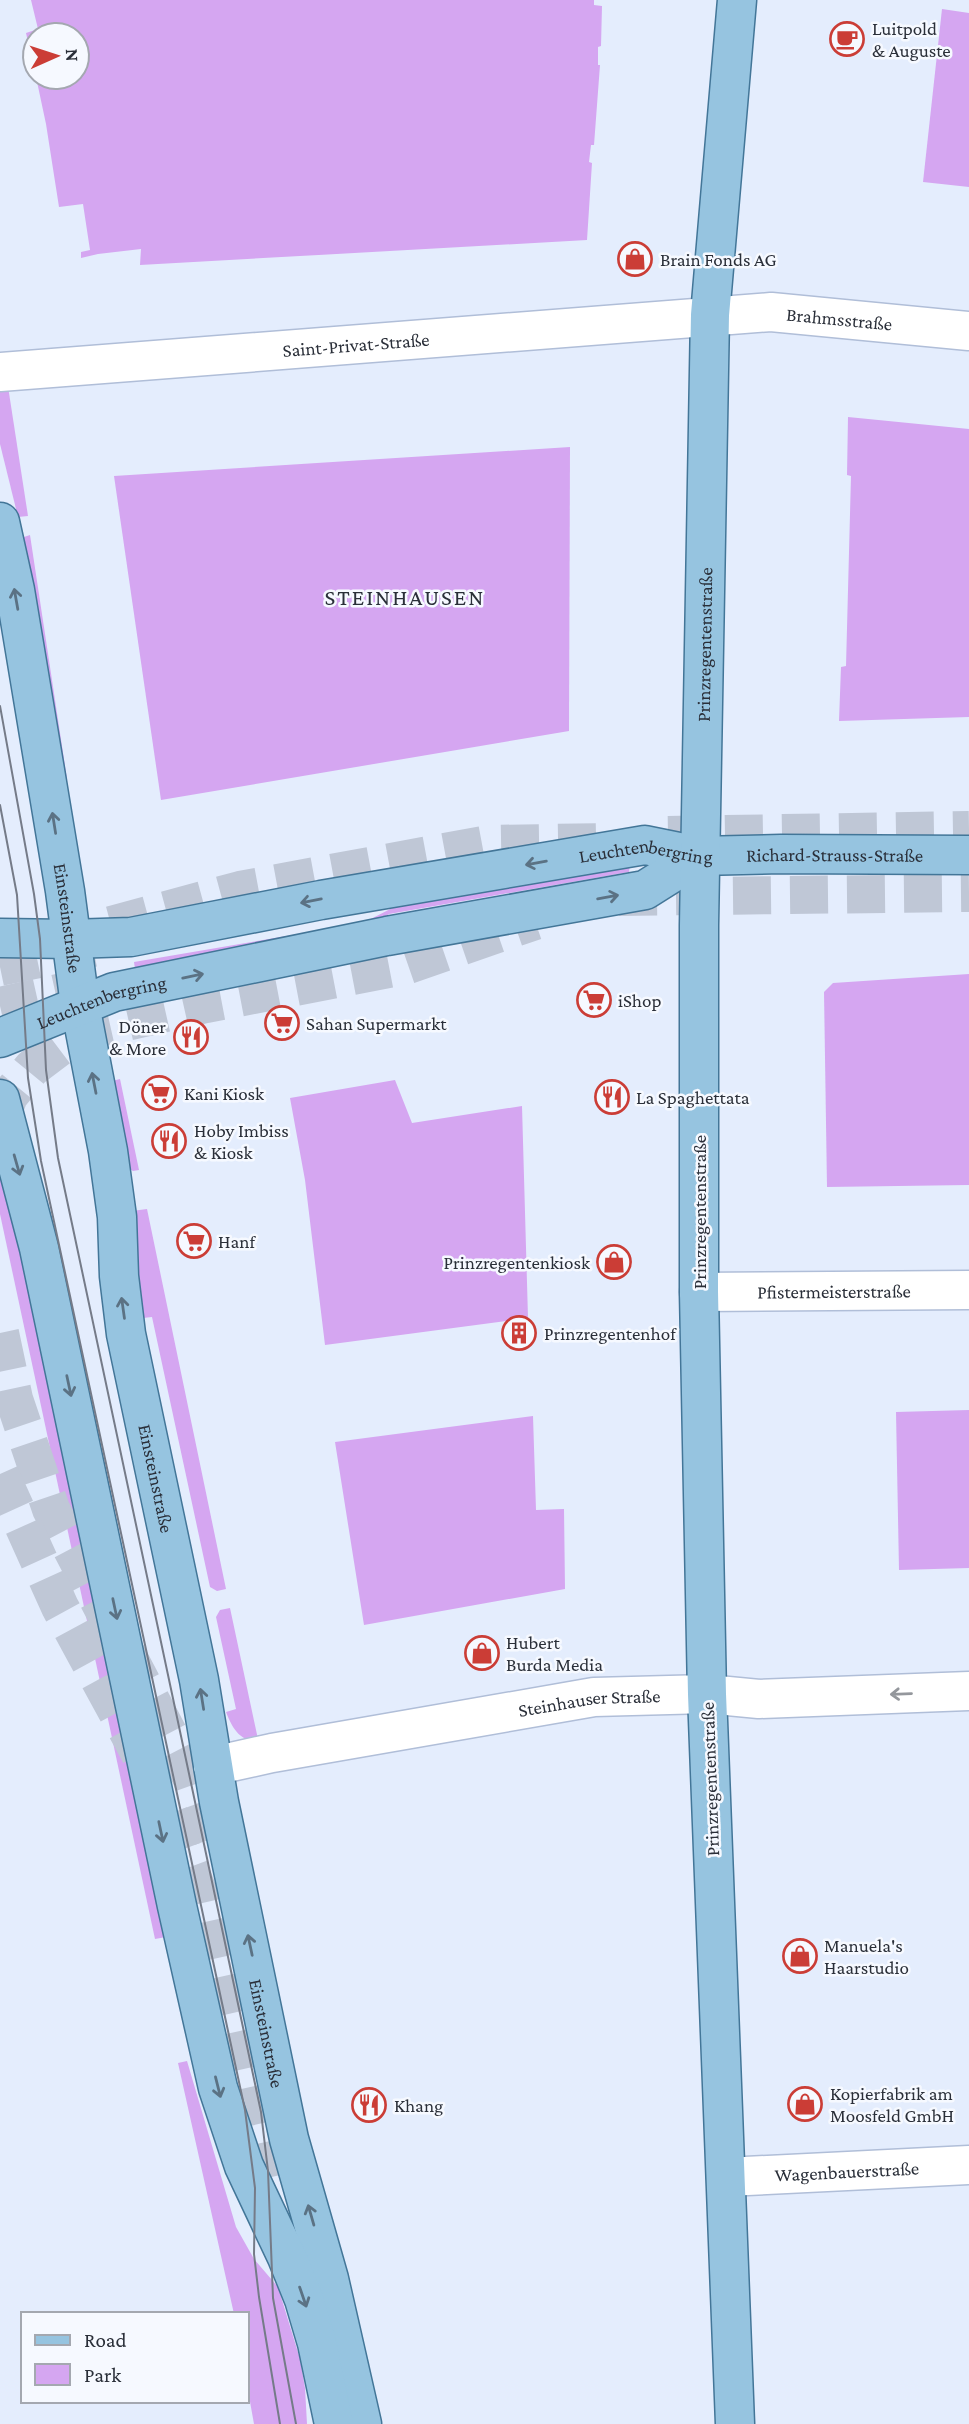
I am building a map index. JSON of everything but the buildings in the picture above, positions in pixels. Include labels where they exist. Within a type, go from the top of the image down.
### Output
[{"type":"main road","name":"Prinzregentenstraße","points":[[735,2424],[707,1694],[699,1293],[699,856],[710,315],[737,0]]},
{"type":"main road","name":"Einsteinstraße","points":[[0,522],[15,590],[80,1005],[114,1188],[119,1276],[126,1334],[199,1681],[213,1766],[289,2140],[329,2279],[362,2424]]},
{"type":"main road","name":"Leuchtenbergring","points":[[0,938],[131,937],[321,900],[645,845],[699,856]]},
{"type":"main road","name":"Richard-Strauss-Straße","points":[[699,856],[781,853],[969,855]]},
{"type":"main road","name":"Leuchtenbergring","points":[[0,1038],[114,992],[387,936],[645,890],[699,856]]},
{"type":"main road","points":[[0,1098],[45,1271],[177,1906],[218,2088],[244,2166],[287,2256],[304,2299],[317,2343],[334,2424]]},
{"type":"street","name":"Brahmsstraße","points":[[710,315],[771,312],[969,331]]},
{"type":"street","name":"Saint-Privat-Straße","points":[[0,372],[710,315]]},
{"type":"street","name":"Pfistermeisterstraße","points":[[699,1293],[969,1290]]},
{"type":"street","name":"Steinhauser Straße","points":[[213,1766],[272,1753],[594,1697],[707,1694],[759,1699],[969,1692]]},
{"type":"street","name":"Wagenbauerstraße","points":[[726,2177],[969,2165]]},
{"type":"green space","points":[[31,0],[594,0],[594,5],[602,6],[601,46],[598,47],[600,65],[594,145],[591,145],[589,162],[592,163],[587,240],[140,265],[141,249],[81,258],[81,252],[90,250],[83,204],[59,207],[39,91],[91,91],[91,21],[36,21]]},
{"type":"green space","points":[[942,9],[969,13],[969,187],[923,182]]},
{"type":"green space","points":[[7,380],[28,516],[18,517],[0,444],[0,382]]},
{"type":"green space","points":[[848,417],[969,429],[969,717],[839,721],[841,667],[846,666],[851,476],[847,475]]},
{"type":"green space","points":[[570,447],[569,731],[161,800],[114,476]]},
{"type":"green space","points":[[30,535],[67,779],[56,776],[17,551],[24,537]]},
{"type":"green space","points":[[630,864],[629,872],[389,914],[371,926],[135,969],[134,962],[363,923],[402,903]]},
{"type":"green space","points":[[969,974],[969,1185],[827,1187],[824,992],[833,983]]},
{"type":"green space","points":[[120,1079],[139,1170],[133,1171],[127,1167],[112,1081]]},
{"type":"green space","points":[[395,1080],[412,1123],[522,1106],[528,1318],[325,1345],[305,1180],[290,1098]]},
{"type":"green space","points":[[0,1163],[22,1255],[166,1937],[155,1939],[0,1214]]},
{"type":"green space","points":[[147,1209],[226,1589],[217,1591],[210,1587],[152,1317],[143,1318],[132,1211]]},
{"type":"green space","points":[[969,1410],[969,1568],[899,1570],[896,1412]]},
{"type":"green space","points":[[533,1416],[536,1510],[564,1509],[565,1589],[364,1625],[335,1442]]},
{"type":"green space","points":[[230,1608],[259,1744],[238,1733],[226,1712],[236,1709],[216,1617],[220,1610]]},
{"type":"green space","points":[[187,2061],[236,2227],[254,2259],[278,2287],[300,2359],[307,2424],[254,2424],[248,2391],[248,2312],[234,2312],[178,2063]]},
{"type":"tunnel","points":[[668,835],[969,830]]},
{"type":"tunnel","points":[[111,925],[240,890],[488,844],[605,842]]},
{"type":"tunnel","points":[[619,897],[969,893]]},
{"type":"tunnel","points":[[0,1120],[9,1096],[32,1068],[68,1041],[95,1029],[206,1004],[405,966],[535,921]]},
{"type":"tunnel","points":[[0,967],[97,947]]},
{"type":"tunnel","points":[[0,1006],[111,981]]},
{"type":"tunnel","points":[[0,1333],[14,1399],[51,1509],[191,1777],[217,1849]]},
{"type":"tunnel","points":[[0,1474],[60,1607],[140,1754]]},
{"type":"tunnel","points":[[169,1814],[200,1897],[263,2179]]},
{"type":"tram line","points":[[0,706],[40,939],[46,1070],[58,1158],[261,2112],[268,2171],[273,2298],[296,2424]]},
{"type":"tram line","points":[[0,805],[17,895],[28,1078],[41,1161],[245,2110],[255,2188],[254,2254],[280,2424]]},
{"type":"place","name":"Luitpold & Auguste","points":[[847,39]]},
{"type":"place","name":"Brain Fonds AG","points":[[635,259]]},
{"type":"place","name":"iShop","points":[[594,1000]]},
{"type":"place","name":"Sahan Supermarkt","points":[[282,1023]]},
{"type":"place","name":"Döner & More","points":[[191,1037]]},
{"type":"place","name":"Kani Kiosk","points":[[159,1093]]},
{"type":"place","name":"La Spaghettata","points":[[612,1097]]},
{"type":"place","name":"Hoby Imbiss & Kiosk","points":[[169,1141]]},
{"type":"place","name":"Hanf","points":[[194,1241]]},
{"type":"place","name":"Prinzregentenkiosk","points":[[614,1262]]},
{"type":"place","name":"Prinzregentenhof","points":[[519,1333]]},
{"type":"place","name":"Hubert Burda Media","points":[[482,1653]]},
{"type":"place","name":"Manuela's Haarstudio","points":[[800,1956]]},
{"type":"place","name":"Kopierfabrik am Moosfeld GmbH","points":[[805,2104]]},
{"type":"place","name":"Khang","points":[[369,2105]]},
{"type":"district","name":"STEINHAUSEN","points":[[405,597]]}]
